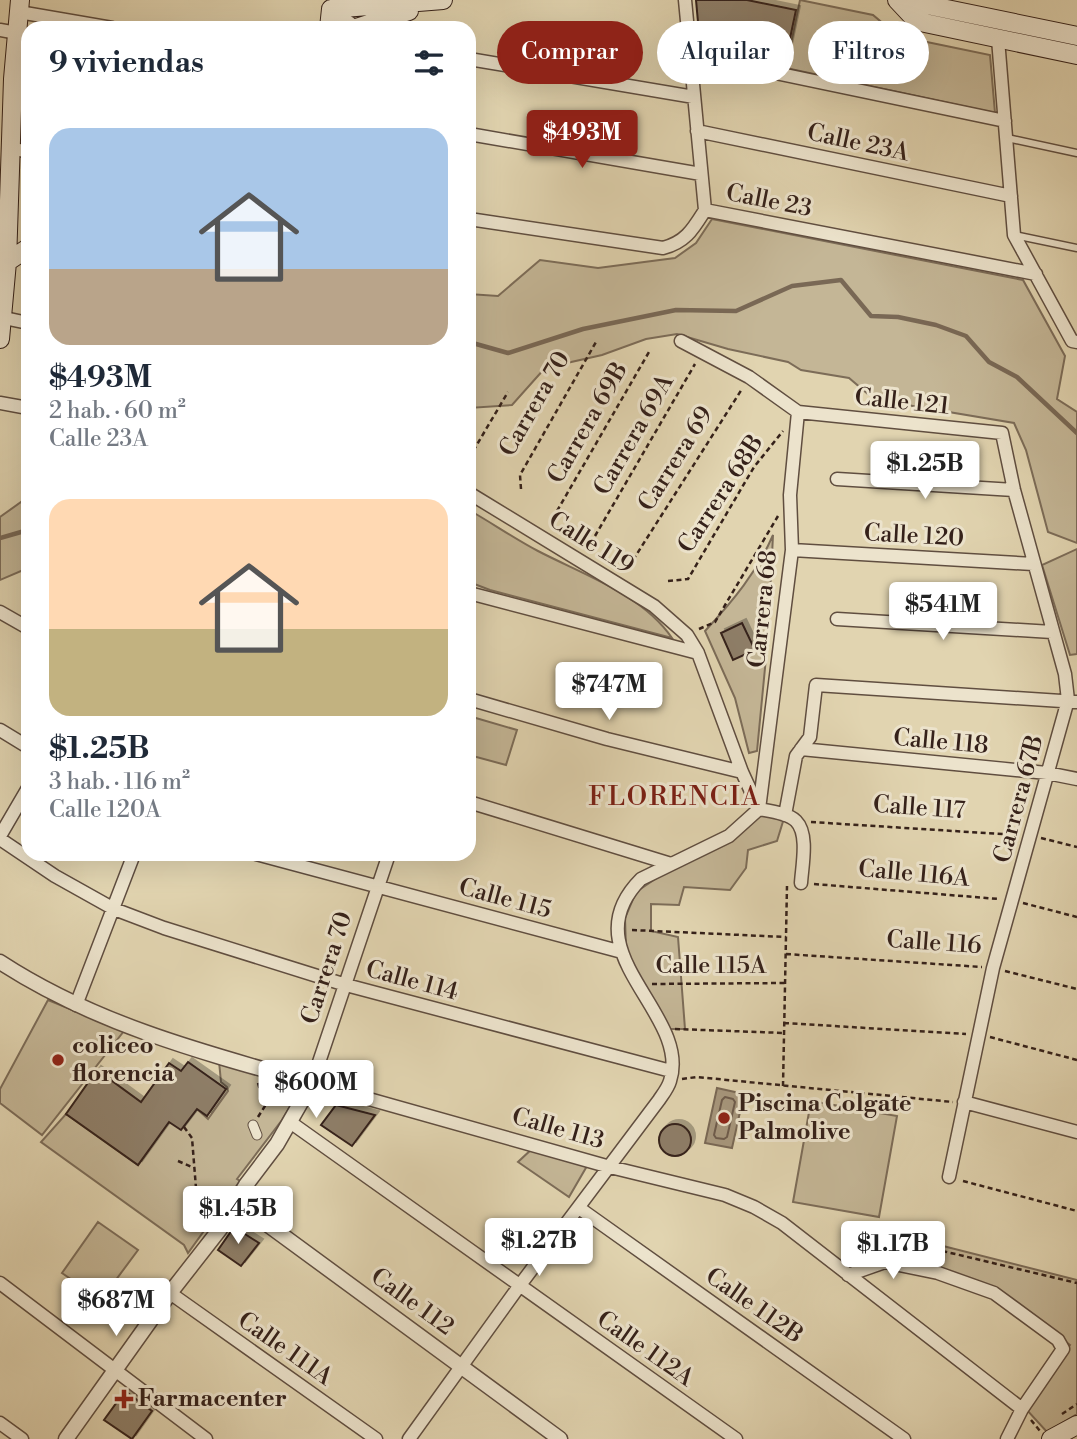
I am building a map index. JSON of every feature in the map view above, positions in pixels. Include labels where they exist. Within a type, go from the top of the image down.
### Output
[{"type":"main road","points":[[326,4],[382,6],[444,0]]},
{"type":"main road","points":[[379,21],[444,0]]},
{"type":"main road","points":[[897,0],[912,16],[921,21]]},
{"type":"main road","points":[[903,0],[1077,36]]},
{"type":"main road","points":[[921,2],[925,21]]},
{"type":"main road","points":[[0,339],[7,262],[4,218],[19,150],[6,124],[21,81],[9,32],[19,6]]},
{"type":"main road","points":[[929,24],[1077,55]]},
{"type":"main road","points":[[7,262],[21,253]]},
{"type":"main road","points":[[1049,1439],[1077,1425]]},
{"type":"street","points":[[685,0],[687,21]]},
{"type":"street","points":[[326,4],[348,21]]},
{"type":"street","points":[[19,6],[82,21]]},
{"type":"street","points":[[363,21],[382,6]]},
{"type":"street","points":[[998,39],[1014,235],[1075,342]]},
{"type":"street","points":[[476,60],[694,97]]},
{"type":"street","points":[[794,77],[1005,121]]},
{"type":"street","points":[[693,84],[705,210]]},
{"type":"street","name":"Calle 23A","points":[[697,131],[1011,196]]},
{"type":"street","points":[[476,135],[701,174]]},
{"type":"street","name":"Calle 23","points":[[476,220],[663,248],[675,245],[689,236],[705,210],[1036,274]]},
{"type":"street","points":[[2,317],[21,321]]},
{"type":"street","points":[[681,341],[749,377],[799,412]]},
{"type":"street","points":[[0,403],[21,407]]},
{"type":"street","name":"Calle 121","points":[[799,412],[1002,433]]},
{"type":"street","name":"Carrera 68","points":[[759,809],[792,550],[790,495],[799,412]]},
{"type":"street","name":"Carrera 67B","points":[[949,1177],[993,968],[1048,773],[1072,701],[1014,490],[1002,433]]},
{"type":"street","points":[[838,479],[1014,490]]},
{"type":"street","name":"Calle 119","points":[[476,497],[654,606],[687,635],[698,653],[742,772],[759,809]]},
{"type":"street","name":"Calle 120","points":[[792,550],[1034,564]]},
{"type":"street","points":[[476,595],[698,653]]},
{"type":"street","points":[[0,612],[21,624]]},
{"type":"street","points":[[837,619],[1052,632]]},
{"type":"street","points":[[785,815],[796,756],[810,737],[816,685],[1072,701]]},
{"type":"street","points":[[476,701],[607,739],[742,772]]},
{"type":"street","points":[[0,730],[21,743]]},
{"type":"street","name":"Calle 118","points":[[801,749],[1048,773],[1077,779]]},
{"type":"street","points":[[0,837],[21,800]]},
{"type":"street","points":[[476,804],[671,864]]},
{"type":"street","points":[[409,1439],[659,1100],[671,1076],[672,1058],[664,1029],[636,984],[622,952],[619,930],[621,910],[630,891],[641,879],[729,836],[759,809],[785,815],[797,821],[803,834],[801,883]]},
{"type":"street","name":"Calle 114","points":[[0,837],[21,852]]},
{"type":"street","name":"Calle 114","points":[[34,861],[114,909],[164,928],[346,985],[671,1076]]},
{"type":"street","points":[[76,1004],[131,861]]},
{"type":"street","name":"Calle 115","points":[[282,861],[622,952]]},
{"type":"street","name":"Carrera 70","points":[[66,1439],[237,1202],[290,1122],[312,1083],[386,861]]},
{"type":"street","name":"Calle 113","points":[[0,962],[76,1004],[128,1028],[610,1167],[725,1195],[754,1206],[782,1223],[1022,1409]]},
{"type":"street","points":[[964,1102],[1077,1132]]},
{"type":"street","name":"Calle 112A","points":[[290,1122],[736,1439]]},
{"type":"street","points":[[253,1125],[257,1135]]},
{"type":"street","name":"Calle 112","points":[[237,1202],[560,1439]]},
{"type":"street","name":"Calle 112B","points":[[579,1208],[904,1439]]},
{"type":"street","points":[[848,1275],[885,1262],[938,1273],[994,1293],[1058,1340],[1063,1349],[1022,1409],[1007,1439]]},
{"type":"street","points":[[0,1283],[206,1439]]},
{"type":"street","name":"Calle 111A","points":[[170,1293],[376,1439]]},
{"type":"street","points":[[0,1423],[22,1439]]},
{"type":"lane","points":[[1006,138],[1077,153]]},
{"type":"lane","points":[[1014,235],[1077,248]]},
{"type":"path","name":"Carrera 70","points":[[521,489],[520,475],[596,342]]},
{"type":"path","name":"Carrera 69B","points":[[557,511],[649,352]]},
{"type":"path","name":"Carrera 69A","points":[[595,536],[702,352]]},
{"type":"path","name":"Carrera 69","points":[[633,559],[749,377]]},
{"type":"path","points":[[476,446],[508,392]]},
{"type":"path","name":"Carrera 68B","points":[[668,581],[688,579],[754,467],[799,412]]},
{"type":"path","points":[[687,635],[715,622],[790,495]]},
{"type":"path","name":"Calle 117","points":[[797,821],[1031,836],[1077,847]]},
{"type":"path","name":"Calle 116A","points":[[786,937],[788,882],[1012,900],[1077,917]]},
{"type":"path","points":[[619,930],[786,937],[783,1086]]},
{"type":"path","name":"Calle 116","points":[[786,954],[993,968],[1077,989]]},
{"type":"path","name":"Calle 115A","points":[[636,984],[785,983]]},
{"type":"path","points":[[784,1023],[978,1034],[1077,1060]]},
{"type":"path","points":[[664,1029],[784,1033]]},
{"type":"path","points":[[671,1076],[964,1102]]},
{"type":"path","points":[[253,1125],[282,1079]]},
{"type":"path","points":[[257,1083],[265,1107]]},
{"type":"path","points":[[184,1127],[192,1138],[196,1188],[218,1201]]},
{"type":"path","points":[[178,1161],[194,1168]]},
{"type":"path","points":[[949,1177],[1077,1211]]},
{"type":"path","points":[[934,1249],[1077,1283]]},
{"type":"path","points":[[1022,1409],[1049,1439]]},
{"type":"shaded area","points":[[800,0],[873,15],[880,21],[808,21],[808,73],[794,70],[794,29]]},
{"type":"shaded area","points":[[929,42],[990,55],[995,113],[860,84],[929,84]]},
{"type":"shaded area","points":[[712,219],[1023,280],[1065,356],[1057,399],[1077,412],[1077,543],[1048,532],[1026,450],[1014,423],[901,404],[868,394],[849,378],[801,370],[788,362],[677,334],[646,339],[602,355],[545,368],[512,405],[476,408],[476,294],[498,296],[540,260],[598,268],[675,258],[696,243]]},
{"type":"shaded area","points":[[21,502],[21,571],[0,580],[0,517]]},
{"type":"shaded area","points":[[476,514],[529,546],[629,597],[660,623],[672,638],[476,585]]},
{"type":"shaded area","points":[[773,535],[768,637],[757,751],[749,753],[735,698],[705,631],[744,586]]},
{"type":"shaded area","points":[[1077,549],[1077,654],[1070,655],[1042,565]]},
{"type":"shaded area","points":[[476,718],[517,730],[506,765],[476,757]]},
{"type":"shaded area","points":[[759,809],[785,815],[777,841],[748,850],[746,868],[730,890],[684,887],[679,905],[651,904],[651,931],[678,937],[685,1029],[664,1029],[626,948],[625,918],[636,892]]},
{"type":"shaded area","name":"coliceo florencia","points":[[48,1000],[124,1031],[42,1135],[0,1103],[0,1089]]},
{"type":"shaded area","points":[[219,1061],[282,1079],[292,1085],[295,1098],[188,1253],[184,1245],[41,1142],[66,1114],[138,1165],[169,1122],[184,1126],[197,1109],[208,1119],[228,1091],[221,1082]]},
{"type":"shaded area","points":[[811,1101],[897,1116],[879,1217],[793,1202]]},
{"type":"shaded area","points":[[533,1148],[587,1166],[569,1197],[518,1162]]},
{"type":"shaded area","points":[[98,1222],[138,1250],[101,1300],[62,1273]]},
{"type":"shaded area","points":[[943,1246],[1077,1280],[1077,1414],[1047,1432],[1025,1408],[1070,1345],[995,1289],[938,1270]]},
{"type":"water","name":"Piscina Colgate Palmolive","points":[[717,1088],[744,1094],[732,1148],[705,1143]]},
{"type":"building","points":[[696,0],[747,0],[796,10],[794,21],[698,21]]},
{"type":"building","points":[[742,623],[755,650],[733,660],[721,633]]},
{"type":"building","points":[[188,1062],[226,1089],[207,1116],[197,1109],[181,1130],[169,1122],[138,1165],[66,1114],[97,1070],[141,1102],[169,1063],[181,1071]]},
{"type":"building","points":[[336,1105],[375,1115],[352,1146],[321,1125]]},
{"type":"building","points":[[675,1124],[687,1128],[691,1140],[687,1152],[675,1156],[663,1152],[659,1140],[663,1128]]},
{"type":"building","points":[[234,1227],[259,1243],[241,1266],[218,1250]]},
{"type":"building","points":[[125,1391],[152,1411],[132,1439],[104,1420]]},
{"type":"waterway","points":[[476,344],[508,353],[583,329],[676,310],[736,311],[792,286],[841,280],[871,316],[898,317],[936,325],[966,336],[989,362],[1017,377],[1077,433]]},
{"type":"waterway","points":[[0,538],[21,532]]},
{"type":"place","name":"coliceo florencia","points":[[58,1060]]},
{"type":"place","name":"Piscina Colgate Palmolive","points":[[724,1118]]},
{"type":"place","name":"Farmacenter","points":[[124,1399]]},
{"type":"district","name":"FLORENCIA","points":[[675,797]]}]
